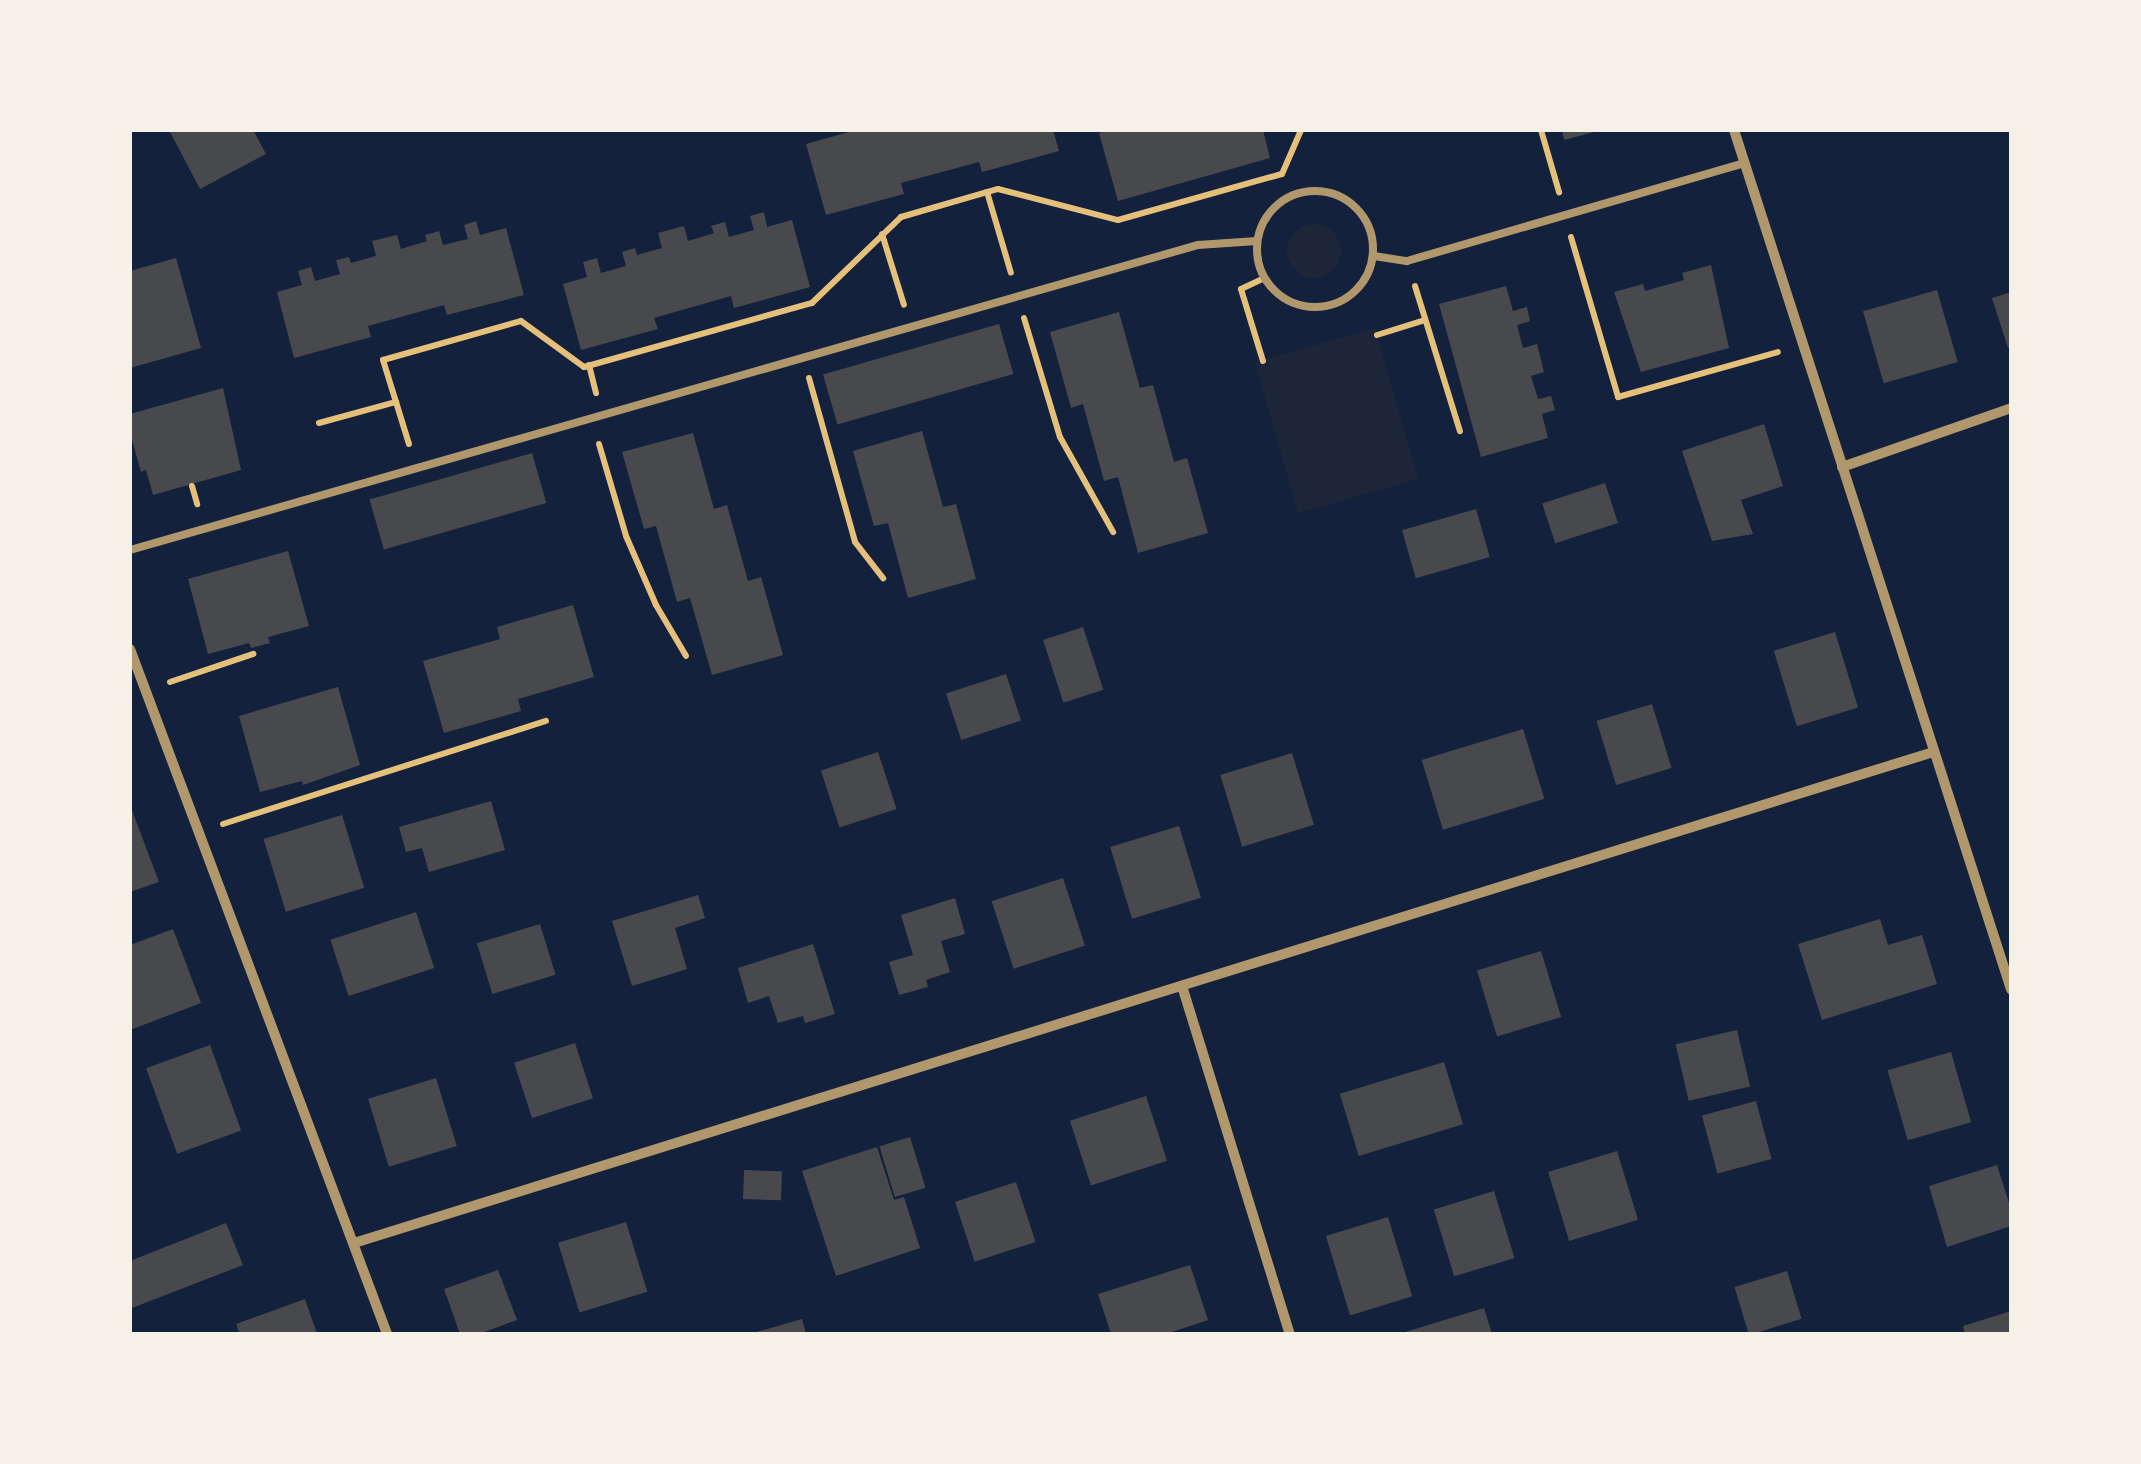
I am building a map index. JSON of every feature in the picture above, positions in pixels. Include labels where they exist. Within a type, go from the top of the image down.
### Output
[{"type":"street","points":[[1734,130],[2011,989]]},
{"type":"street","points":[[1842,467],[2011,408]]},
{"type":"street","points":[[130,649],[387,1334]]},
{"type":"street","points":[[354,1244],[1933,752]]},
{"type":"street","points":[[1182,986],[1290,1334]]},
{"type":"lane","points":[[1374,256],[1407,260],[1745,163]]},
{"type":"lane","points":[[1324,190],[1345,198],[1362,213],[1372,233],[1374,256],[1366,278],[1351,295],[1330,306],[1308,307],[1286,300],[1265,278],[1257,241],[1264,219],[1280,202],[1301,192],[1324,190]]},
{"type":"lane","points":[[130,550],[1198,245],[1257,241]]},
{"type":"path","points":[[416,468],[383,360],[521,321],[584,367],[812,303],[901,217],[998,189],[1118,220],[1282,174],[1301,130]]},
{"type":"path","points":[[1541,130],[1618,397],[1803,344]]},
{"type":"path","points":[[987,192],[1060,438],[1113,532]]},
{"type":"path","points":[[882,234],[910,328]]},
{"type":"path","points":[[1407,260],[1460,431]]},
{"type":"path","points":[[1263,361],[1241,290],[1265,278]]},
{"type":"path","points":[[1377,335],[1425,320]]},
{"type":"path","points":[[803,358],[856,542],[883,578]]},
{"type":"path","points":[[319,423],[396,402]]},
{"type":"path","points":[[592,418],[626,536],[656,605],[686,656]]},
{"type":"path","points":[[146,690],[253,654]]},
{"type":"path","points":[[199,833],[546,721]]},
{"type":"shaded area","points":[[1314,224],[1333,232],[1341,251],[1333,270],[1314,278],[1295,270],[1287,251],[1295,232]]},
{"type":"shaded area","points":[[1375,328],[1418,479],[1298,513],[1255,362]]},
{"type":"building","points":[[169,130],[253,130],[266,154],[200,189]]},
{"type":"building","points":[[856,130],[1053,130],[1059,151],[982,172],[979,162],[901,183],[904,194],[826,215],[806,144]]},
{"type":"building","points":[[1263,130],[1270,158],[1118,201],[1099,133]]},
{"type":"building","points":[[1562,130],[1598,130],[1598,131],[1564,140]]},
{"type":"building","points":[[764,212],[767,227],[792,220],[810,287],[734,308],[731,296],[654,318],[658,329],[581,350],[563,284],[587,277],[583,262],[597,258],[601,273],[626,266],[622,252],[635,248],[637,255],[662,248],[658,233],[684,226],[688,241],[714,233],[711,226],[725,222],[729,237],[754,230],[750,216]]},
{"type":"building","points":[[476,221],[480,235],[506,228],[524,295],[447,315],[444,305],[368,326],[371,337],[294,358],[277,292],[302,285],[298,271],[311,267],[315,281],[340,274],[336,260],[349,257],[351,263],[376,256],[372,241],[397,235],[401,249],[427,241],[425,235],[439,231],[443,245],[468,239],[464,225]]},
{"type":"building","points":[[176,258],[201,348],[130,368],[130,271]]},
{"type":"building","points":[[1711,265],[1729,348],[1641,372],[1614,292],[1643,284],[1645,291],[1684,280],[1682,273]]},
{"type":"building","points":[[1506,286],[1513,311],[1527,307],[1530,321],[1517,325],[1523,348],[1537,344],[1544,372],[1531,376],[1538,399],[1551,396],[1555,410],[1542,414],[1548,438],[1481,457],[1439,304]]},
{"type":"building","points":[[1937,290],[1958,362],[1884,383],[1863,311]]},
{"type":"building","points":[[2011,292],[2011,347],[2008,348],[1992,298]]},
{"type":"building","points":[[1119,312],[1140,388],[1153,385],[1174,462],[1187,458],[1208,533],[1138,553],[1118,477],[1104,481],[1083,404],[1071,408],[1050,332]]},
{"type":"building","points":[[999,324],[1013,374],[837,424],[823,374]]},
{"type":"building","points":[[223,388],[241,470],[153,495],[146,470],[141,472],[130,433],[130,414]]},
{"type":"building","points":[[1764,424],[1783,486],[1741,500],[1753,534],[1712,541],[1682,451]]},
{"type":"building","points":[[922,431],[943,507],[956,504],[976,579],[908,598],[888,523],[874,526],[853,451]]},
{"type":"building","points":[[693,433],[714,509],[727,505],[748,581],[761,577],[783,655],[712,675],[690,598],[677,602],[656,526],[644,529],[622,452]]},
{"type":"building","points":[[532,453],[546,503],[384,550],[370,500]]},
{"type":"building","points":[[1605,483],[1618,523],[1555,543],[1542,503]]},
{"type":"building","points":[[1476,509],[1490,557],[1416,578],[1402,530]]},
{"type":"building","points":[[288,551],[309,626],[268,637],[270,643],[251,648],[249,643],[208,654],[188,579]]},
{"type":"building","points":[[573,605],[594,677],[518,699],[521,711],[444,733],[423,661],[500,639],[497,627]]},
{"type":"building","points":[[1083,627],[1103,690],[1063,703],[1043,640]]},
{"type":"building","points":[[1835,632],[1858,708],[1797,726],[1774,651]]},
{"type":"building","points":[[1006,674],[1021,721],[961,740],[946,693]]},
{"type":"building","points":[[338,687],[360,765],[303,785],[302,781],[260,792],[239,716]]},
{"type":"building","points":[[1652,704],[1672,768],[1616,785],[1597,721]]},
{"type":"building","points":[[1523,729],[1544,799],[1443,830],[1422,760]]},
{"type":"building","points":[[878,752],[897,809],[839,828],[821,771]]},
{"type":"building","points":[[1292,753],[1314,825],[1242,847],[1220,775]]},
{"type":"building","points":[[491,801],[505,850],[429,872],[422,848],[406,852],[399,827]]},
{"type":"building","points":[[130,805],[159,882],[130,892]]},
{"type":"building","points":[[342,815],[364,888],[286,912],[264,839]]},
{"type":"building","points":[[1179,826],[1201,898],[1132,919],[1110,847]]},
{"type":"building","points":[[1063,878],[1085,946],[1014,969],[992,901]]},
{"type":"building","points":[[698,895],[705,918],[675,928],[687,969],[632,986],[612,921]]},
{"type":"building","points":[[955,898],[965,934],[941,941],[950,972],[926,980],[928,987],[899,995],[889,962],[913,955],[901,915]]},
{"type":"building","points":[[416,912],[434,968],[349,996],[330,940]]},
{"type":"building","points":[[1880,919],[1888,945],[1922,935],[1937,984],[1822,1020],[1798,944]]},
{"type":"building","points":[[540,924],[555,975],[492,994],[477,943]]},
{"type":"building","points":[[173,929],[201,1003],[130,1030],[130,945]]},
{"type":"building","points":[[813,944],[835,1014],[805,1023],[803,1016],[778,1023],[769,996],[748,1003],[738,968]]},
{"type":"building","points":[[1541,951],[1561,1017],[1497,1037],[1477,971]]},
{"type":"building","points":[[1737,1030],[1750,1087],[1689,1101],[1676,1044]]},
{"type":"building","points":[[575,1043],[593,1098],[532,1118],[514,1063]]},
{"type":"building","points":[[210,1045],[241,1131],[177,1154],[146,1068]]},
{"type":"building","points":[[1951,1052],[1971,1122],[1908,1140],[1888,1070]]},
{"type":"building","points":[[1444,1062],[1463,1124],[1359,1156],[1340,1094]]},
{"type":"building","points":[[436,1078],[457,1146],[389,1167],[368,1099]]},
{"type":"building","points":[[1146,1096],[1167,1161],[1091,1185],[1070,1121]]},
{"type":"building","points":[[1756,1101],[1772,1159],[1717,1173],[1702,1115]]},
{"type":"building","points":[[910,1137],[925,1188],[895,1197],[879,1146]]},
{"type":"building","points":[[877,1147],[894,1200],[904,1197],[920,1248],[836,1276],[802,1171]]},
{"type":"building","points":[[1617,1151],[1638,1220],[1569,1241],[1548,1172]]},
{"type":"building","points":[[1997,1165],[2011,1209],[2011,1226],[1947,1247],[1929,1186]]},
{"type":"building","points":[[744,1170],[782,1171],[781,1200],[743,1199]]},
{"type":"building","points":[[1016,1182],[1035,1242],[975,1262],[955,1202]]},
{"type":"building","points":[[1494,1191],[1514,1258],[1454,1276],[1434,1209]]},
{"type":"building","points":[[1388,1217],[1412,1296],[1350,1315],[1326,1236]]},
{"type":"building","points":[[626,1222],[647,1292],[579,1313],[558,1243]]},
{"type":"building","points":[[226,1223],[243,1265],[132,1308],[130,1261]]},
{"type":"building","points":[[1190,1265],[1208,1320],[1166,1334],[1111,1334],[1098,1294]]},
{"type":"building","points":[[498,1270],[517,1320],[479,1334],[460,1334],[444,1289]]},
{"type":"building","points":[[1787,1271],[1802,1319],[1749,1334],[1734,1287]]},
{"type":"building","points":[[305,1299],[317,1334],[240,1334],[236,1324]]},
{"type":"building","points":[[1484,1308],[1492,1334],[1402,1334],[1402,1333]]},
{"type":"building","points":[[2011,1311],[2011,1334],[1965,1334],[1963,1326]]},
{"type":"building","points":[[802,1319],[806,1334],[753,1334],[753,1333]]}]
